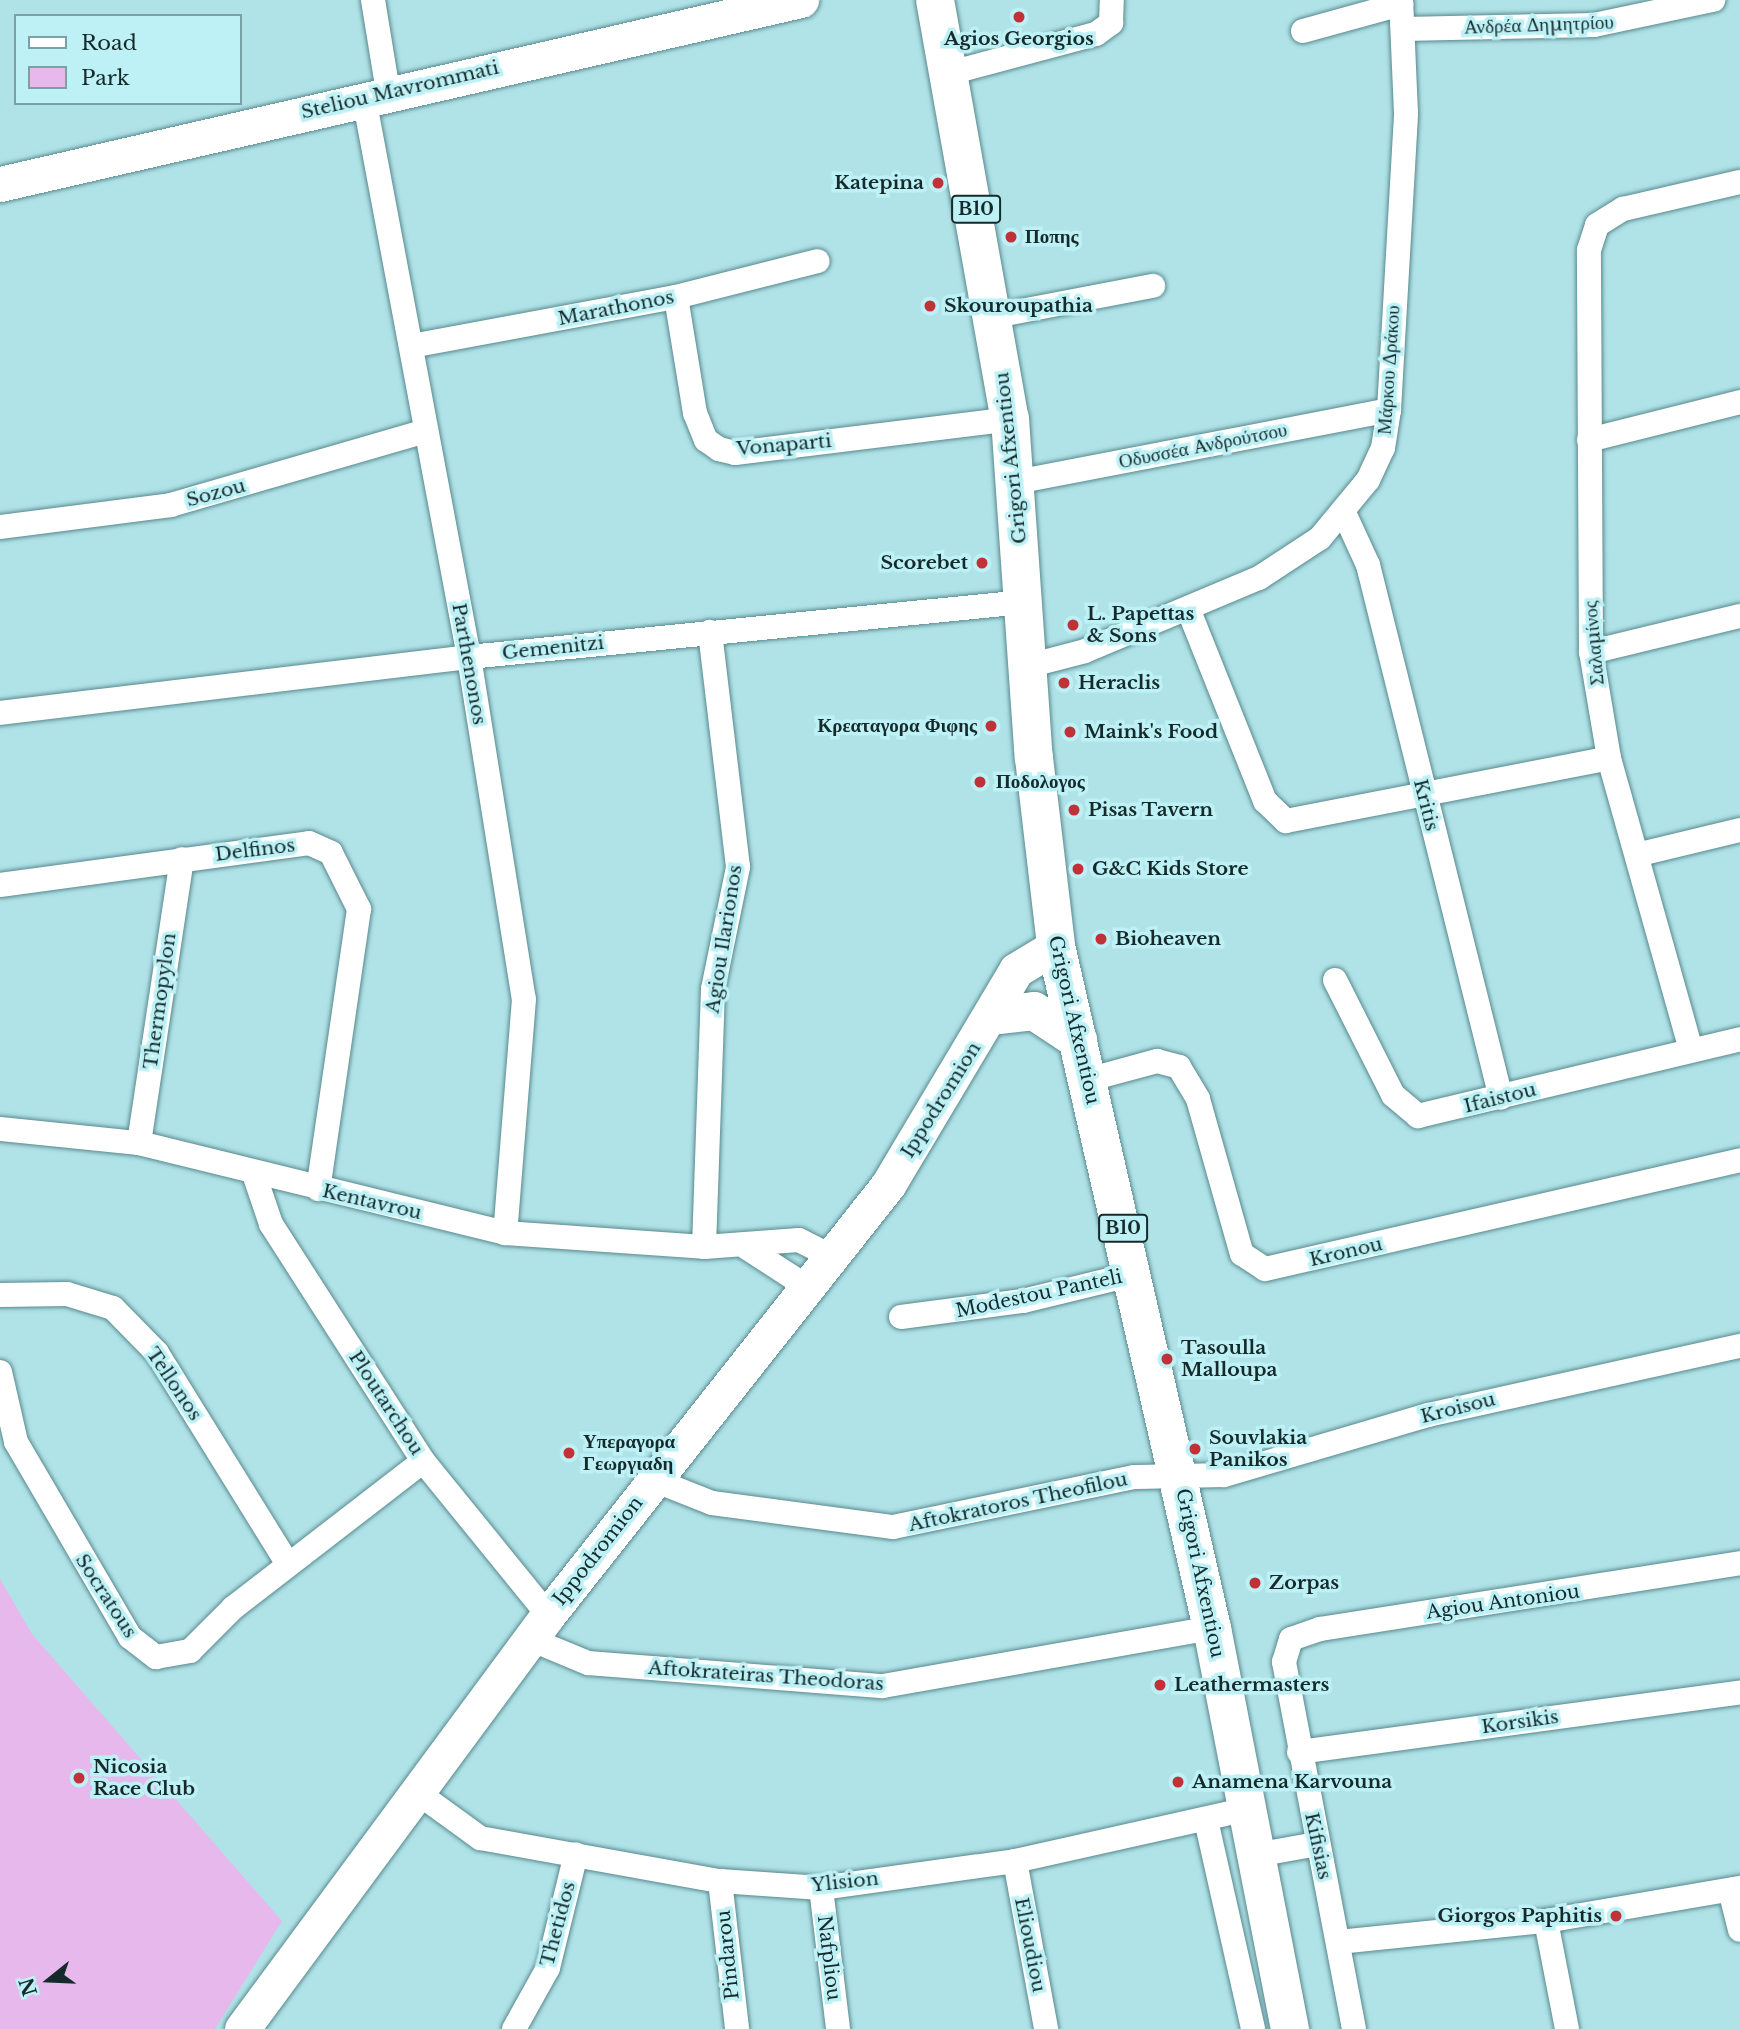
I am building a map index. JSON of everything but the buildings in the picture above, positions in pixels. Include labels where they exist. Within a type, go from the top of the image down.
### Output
[{"type":"main road","name":"Grigori Afxentiou","points":[[935,0],[995,316],[1010,419],[1028,666],[1056,946],[1134,1274],[1212,1628],[1290,2029]]},
{"type":"main road","points":[[992,1016],[1034,1011],[1078,1040]]},
{"type":"street","name":"Parthenonos","points":[[373,0],[377,95],[411,346],[469,657],[524,999],[505,1233]]},
{"type":"street","name":"Steliou Mavrommati","points":[[0,184],[377,95],[801,0]]},
{"type":"street","points":[[950,74],[1096,34],[1111,23],[1112,0]]},
{"type":"street","name":"Ανδρέα Δημητρίου","points":[[1403,29],[1594,25],[1713,0]]},
{"type":"street","name":"Μάρκου Δράκου","points":[[1028,666],[1189,611],[1295,557],[1345,515],[1383,448],[1390,410],[1406,113],[1401,2],[1303,31]]},
{"type":"street","name":"Σαλαμίνος","points":[[1691,1050],[1640,854],[1609,758],[1591,652],[1589,250],[1597,225],[1623,209],[1740,181]]},
{"type":"street","name":"Marathonos","points":[[411,346],[676,297],[818,261]]},
{"type":"street","points":[[995,316],[1153,286]]},
{"type":"street","name":"Vonaparti","points":[[676,297],[695,413],[706,440],[719,449],[735,453],[1010,419]]},
{"type":"street","points":[[1589,440],[1740,401]]},
{"type":"street","name":"Οδυσσέα Ανδρούτσου","points":[[1016,482],[1390,410]]},
{"type":"street","name":"Sozou","points":[[0,527],[171,505],[425,431]]},
{"type":"street","name":"Kritis","points":[[1345,515],[1368,565],[1501,1098]]},
{"type":"street","name":"Gemenitzi","points":[[0,713],[469,657],[1024,602]]},
{"type":"street","points":[[1189,611],[1272,812],[1304,822],[1609,758]]},
{"type":"street","points":[[1591,652],[1740,616]]},
{"type":"street","name":"Agiou Ilarionos","points":[[704,1247],[713,989],[738,867],[710,632]]},
{"type":"street","points":[[1640,854],[1740,830]]},
{"type":"street","name":"Delfinos","points":[[0,886],[181,859],[318,844],[344,868],[354,889],[358,941],[318,1189]]},
{"type":"street","name":"Thermopylon","points":[[139,1143],[181,859]]},
{"type":"street","name":"Ippodromion","points":[[242,2029],[414,1790],[654,1480],[809,1288],[927,1128],[1023,962],[1056,946]]},
{"type":"street","name":"Ifaistou","points":[[1335,980],[1408,1112],[1432,1115],[1740,1039]]},
{"type":"street","name":"Kronou","points":[[1087,1080],[1157,1061],[1179,1067],[1198,1099],[1242,1254],[1265,1269],[1740,1160]]},
{"type":"street","name":"Kentavrou","points":[[0,1129],[139,1143],[254,1174],[505,1233],[704,1247],[747,1248],[799,1240],[832,1257]]},
{"type":"street","name":"Ploutarchou","points":[[254,1174],[271,1224],[423,1461],[539,1627]]},
{"type":"street","points":[[747,1248],[809,1288]]},
{"type":"street","name":"Modestou Panteli","points":[[901,1317],[996,1306],[1134,1274]]},
{"type":"street","name":"Tellonos","points":[[0,1295],[67,1294],[113,1308],[157,1353],[288,1564]]},
{"type":"street","name":"Kroisou","points":[[1179,1479],[1224,1475],[1428,1415],[1740,1346]]},
{"type":"street","name":"Socratous","points":[[0,1372],[16,1442],[77,1552],[146,1653],[168,1660],[190,1651],[288,1564],[423,1461]]},
{"type":"street","name":"Aftokratoros Theofilou","points":[[654,1480],[712,1503],[893,1527],[1134,1477],[1179,1479]]},
{"type":"street","name":"Agiou Antoniou","points":[[1284,1662],[1291,1639],[1320,1629],[1740,1563]]},
{"type":"street","name":"Aftokrateiras Theodoras","points":[[539,1627],[587,1663],[883,1686],[1212,1628]]},
{"type":"street","name":"Kifisias","points":[[1284,1662],[1299,1752],[1354,2029]]},
{"type":"street","name":"Korsikis","points":[[1299,1752],[1740,1692]]},
{"type":"street","name":"Ylision","points":[[414,1790],[471,1835],[720,1881],[821,1888],[1014,1861],[1248,1809]]},
{"type":"street","points":[[1206,1820],[1253,2029]]},
{"type":"street","points":[[1256,1855],[1317,1844]]},
{"type":"street","name":"Thetidos","points":[[514,2029],[548,1968],[576,1854]]},
{"type":"street","name":"Elioudiou","points":[[1014,1861],[1046,2029]]},
{"type":"street","name":"Pindarou","points":[[720,1881],[737,2029]]},
{"type":"street","name":"Nafpliou","points":[[821,1888],[838,2029]]},
{"type":"street","points":[[1338,1942],[1546,1922],[1735,1889],[1740,1930]]},
{"type":"street","points":[[1546,1922],[1567,2029]]},
{"type":"green space","name":"Nicosia Race Club","points":[[0,1579],[32,1634],[282,1921],[215,2029],[0,2029]]},
{"type":"place","name":"Agios Georgios","points":[[1019,17]]},
{"type":"place","name":"Katepina","points":[[938,183]]},
{"type":"place","name":"Ποπης","points":[[1011,237]]},
{"type":"place","name":"Skouroupathia","points":[[930,306]]},
{"type":"place","name":"Scorebet","points":[[982,563]]},
{"type":"place","name":"L. Papettas & Sons","points":[[1073,625]]},
{"type":"place","name":"Heraclis","points":[[1064,683]]},
{"type":"place","name":"Κρεαταγορα Φιφης","points":[[991,726]]},
{"type":"place","name":"Maink's Food","points":[[1070,732]]},
{"type":"place","name":"Ποδολογος","points":[[980,782]]},
{"type":"place","name":"Pisas Tavern","points":[[1074,810]]},
{"type":"place","name":"G&C Kids Store","points":[[1078,869]]},
{"type":"place","name":"Bioheaven","points":[[1101,939]]},
{"type":"place","name":"Tasoulla Malloupa","points":[[1167,1359]]},
{"type":"place","name":"Souvlakia Panikos","points":[[1195,1449]]},
{"type":"place","name":"Υπεραγορα Γεωργιαδη","points":[[569,1453]]},
{"type":"place","name":"Zorpas","points":[[1255,1583]]},
{"type":"place","name":"Leathermasters","points":[[1160,1685]]},
{"type":"place","name":"Nicosia Race Club","points":[[79,1778]]},
{"type":"place","name":"Anamena Karvouna","points":[[1178,1782]]},
{"type":"place","name":"Giorgos Paphitis","points":[[1616,1916]]}]
